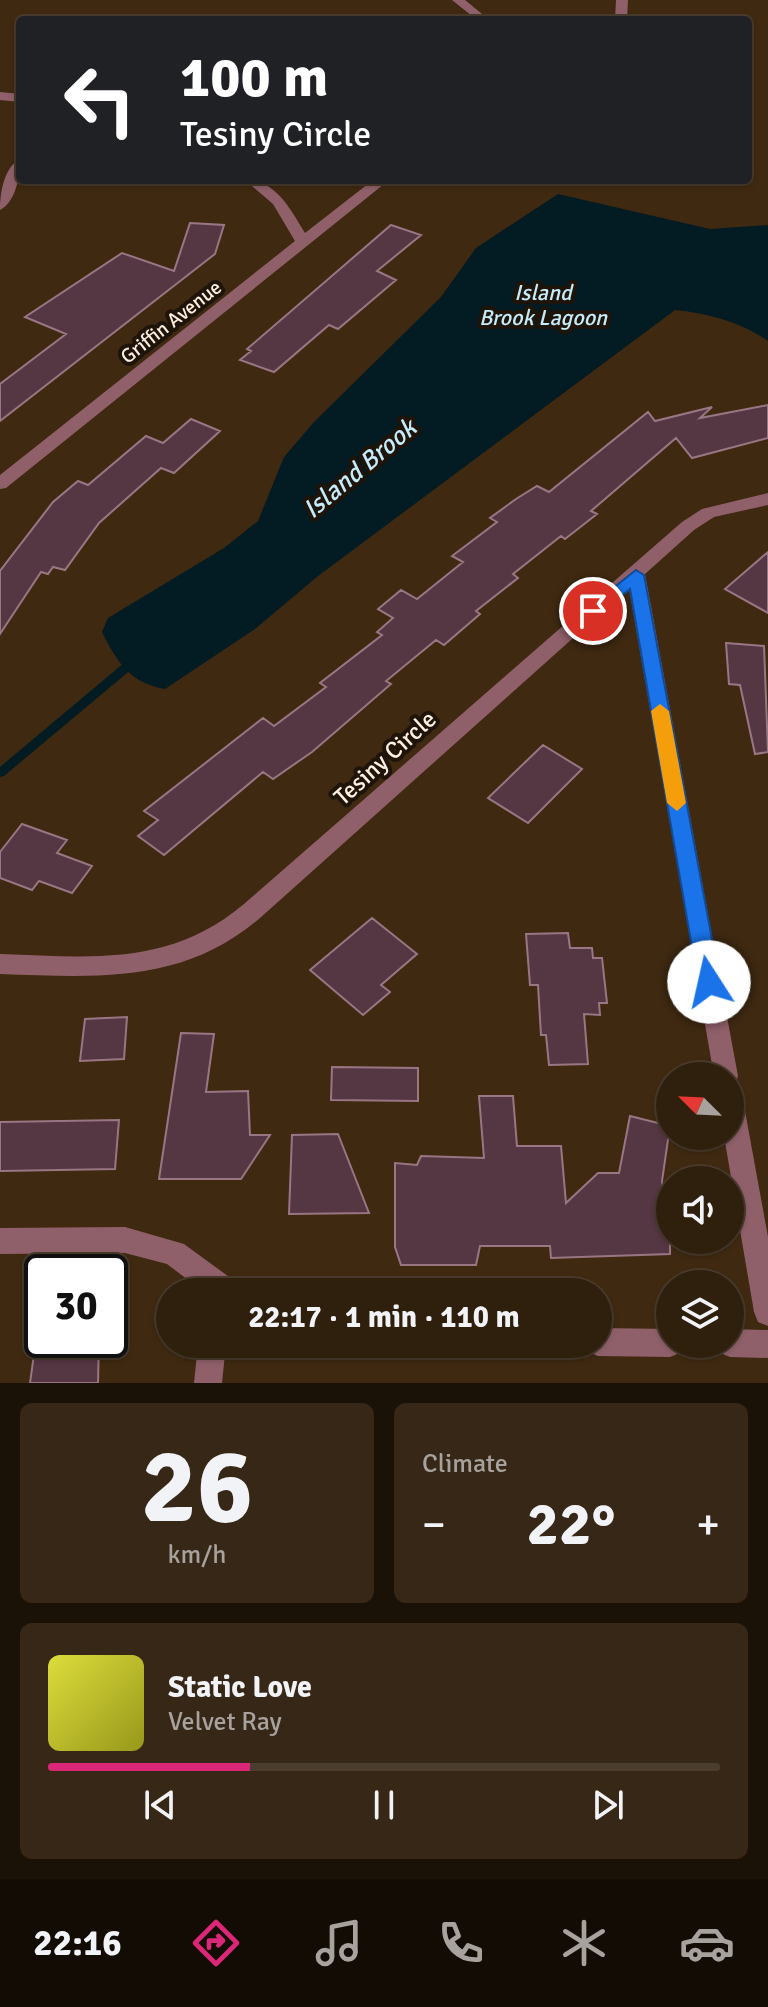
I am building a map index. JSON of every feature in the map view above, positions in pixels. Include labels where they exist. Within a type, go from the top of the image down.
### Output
[{"type":"street","points":[[458,0],[476,14]]},
{"type":"street","points":[[0,206],[16,172]]},
{"type":"street","points":[[257,184],[278,201],[303,242]]},
{"type":"street","name":"Griffin Avenue","points":[[0,484],[377,184]]},
{"type":"street","name":"Tesiny Circle","points":[[0,964],[130,966],[176,957],[218,937],[636,575],[688,526],[708,513],[768,499]]},
{"type":"street","points":[[636,575],[723,1062]]},
{"type":"street","points":[[739,1150],[768,1312]]},
{"type":"street","points":[[0,1241],[125,1240],[174,1253],[204,1278]]},
{"type":"street","points":[[612,1342],[656,1343]]},
{"type":"street","points":[[744,1343],[768,1344]]},
{"type":"street","points":[[208,1383],[211,1358]]},
{"type":"water","name":"Island Brook Lagoon","points":[[558,194],[710,229],[768,225],[768,341],[723,320],[675,310],[318,576],[255,629],[165,689],[142,682],[126,670],[102,632],[108,618],[224,548],[258,521],[284,457],[314,422],[441,297],[476,248]]},
{"type":"building","points":[[190,223],[224,225],[215,254],[0,421],[0,384],[66,334],[25,317],[122,253],[174,271]]},
{"type":"building","points":[[391,225],[421,235],[377,271],[396,280],[338,329],[329,325],[274,372],[240,360],[251,351],[247,349]]},
{"type":"building","points":[[768,405],[768,438],[692,458],[676,438],[591,511],[597,514],[565,539],[561,536],[513,574],[518,578],[476,611],[480,614],[444,645],[436,640],[386,681],[391,684],[312,752],[273,779],[263,772],[164,855],[138,836],[158,820],[144,811],[263,718],[274,726],[326,687],[320,683],[382,635],[377,632],[393,618],[378,609],[401,590],[417,599],[463,562],[452,556],[497,522],[490,518],[516,499],[537,486],[549,492],[648,412],[655,421],[712,407],[700,418]]},
{"type":"building","points":[[191,419],[220,431],[174,473],[161,468],[99,523],[65,570],[53,567],[48,574],[41,572],[0,634],[0,571],[53,502],[78,481],[88,485],[146,436],[163,443]]},
{"type":"building","points":[[768,552],[768,613],[725,589]]},
{"type":"building","points":[[726,643],[764,646],[768,752],[755,754],[740,685],[729,684]]},
{"type":"building","points":[[543,745],[582,769],[528,823],[488,798]]},
{"type":"building","points":[[22,824],[67,840],[57,853],[92,866],[72,893],[39,881],[32,890],[0,878],[0,852]]},
{"type":"building","points":[[372,918],[417,954],[381,985],[390,992],[363,1015],[310,970]]},
{"type":"building","points":[[568,933],[570,948],[592,948],[593,958],[602,958],[607,1003],[599,1003],[600,1015],[584,1014],[588,1064],[549,1065],[546,1035],[541,1035],[538,985],[530,985],[526,934]]},
{"type":"building","points":[[127,1017],[124,1059],[80,1061],[85,1019]]},
{"type":"building","points":[[181,1033],[214,1034],[206,1092],[248,1091],[250,1135],[270,1135],[241,1179],[159,1179]]},
{"type":"building","points":[[332,1067],[418,1068],[418,1101],[331,1100]]},
{"type":"building","points":[[479,1096],[513,1096],[517,1146],[561,1146],[566,1203],[598,1173],[619,1173],[630,1116],[656,1122],[656,1150],[667,1150],[664,1166],[656,1166],[656,1254],[670,1254],[551,1258],[550,1246],[480,1246],[476,1265],[401,1265],[395,1247],[395,1163],[417,1165],[421,1156],[484,1158]]},
{"type":"building","points":[[119,1120],[115,1169],[0,1171],[0,1122]]},
{"type":"building","points":[[338,1134],[369,1213],[289,1214],[292,1135]]},
{"type":"building","points":[[33,1358],[99,1358],[98,1383],[30,1383]]},
{"type":"waterway","name":"Island Brook","points":[[0,773],[135,660]]},
{"type":"slow traffic","points":[[660,711],[677,803]]},
{"type":"route","points":[[593,611],[636,575],[709,982]]}]
